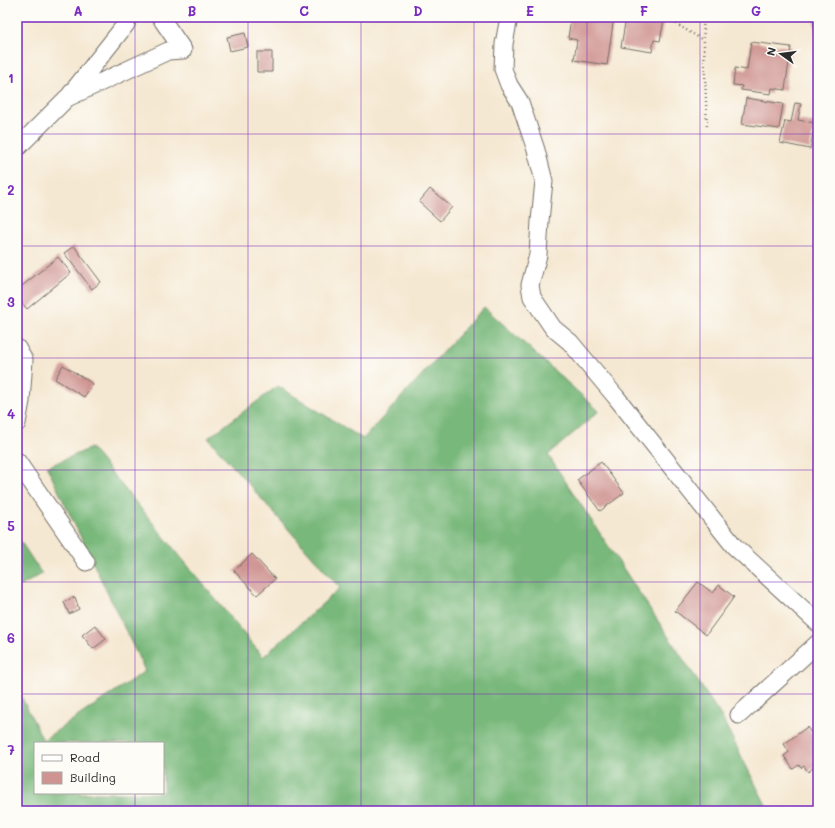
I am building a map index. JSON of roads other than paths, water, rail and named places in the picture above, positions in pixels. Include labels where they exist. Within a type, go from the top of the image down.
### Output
[{"type":"street","points":[[17,148],[67,98],[126,24],[128,17]]},
{"type":"street","points":[[67,98],[168,51],[183,50],[163,21],[162,17]]},
{"type":"street","points":[[509,17],[504,44],[503,69],[509,84],[520,102],[536,150],[544,181],[538,255],[530,285],[532,297],[553,328],[570,342],[616,397],[734,546],[818,623]]},
{"type":"street","points":[[17,348],[24,360],[21,401],[17,423]]},
{"type":"street","points":[[17,461],[86,562]]},
{"type":"street","points":[[739,715],[818,643]]}]
